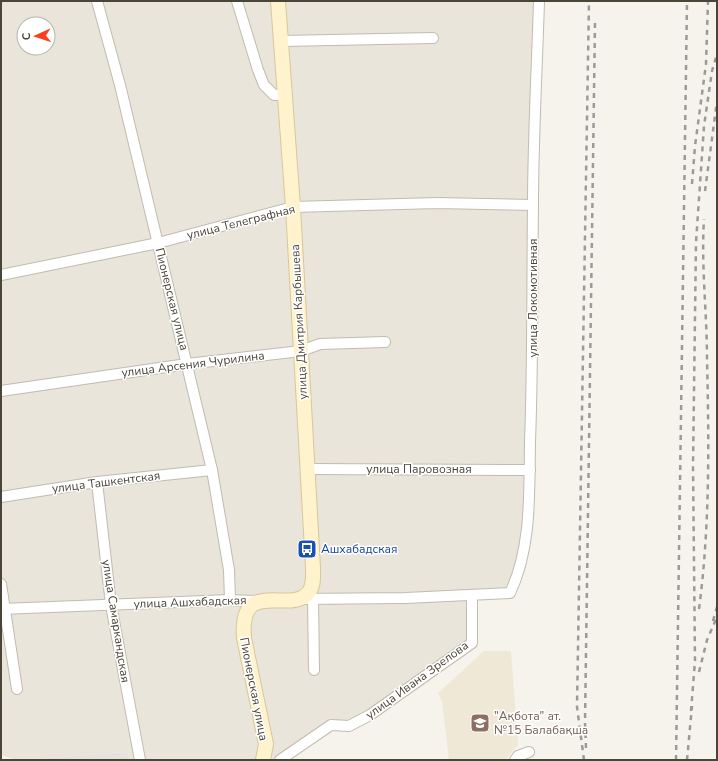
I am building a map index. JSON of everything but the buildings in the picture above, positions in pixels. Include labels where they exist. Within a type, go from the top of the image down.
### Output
[{"type":"street","name":"Пионерская улица","points":[[97,1],[120,85],[212,470],[229,570],[230,600]]},
{"type":"street","points":[[237,1],[264,85],[274,95],[285,95]]},
{"type":"street","name":"улица Дмитрия Карбышева","points":[[278,1],[293,207],[313,568],[313,583],[306,598]]},
{"type":"street","name":"улица Локомотивная","points":[[472,595],[510,593],[517,577],[526,539],[530,470],[534,340],[533,205],[539,1]]},
{"type":"street","points":[[281,41],[433,38]]},
{"type":"street","name":"улица Телеграфная","points":[[1,275],[158,243],[293,207],[437,203],[533,205]]},
{"type":"street","name":"улица Арсения Чурилина","points":[[1,390],[187,364],[301,351],[320,344],[385,342]]},
{"type":"street","name":"улица Паровозная","points":[[308,469],[530,470]]},
{"type":"street","name":"улица Ташкентская","points":[[1,497],[97,482],[212,470]]},
{"type":"street","name":"улица Самаркандская","points":[[97,482],[111,605],[140,760]]},
{"type":"street","points":[[1,584],[3,609],[17,689]]},
{"type":"street","points":[[260,600],[306,598],[406,598],[472,595]]},
{"type":"street","name":"улица Ивана Зрелова","points":[[280,760],[331,725],[349,726],[370,715],[472,643],[472,595]]},
{"type":"street","points":[[306,598],[314,670]]},
{"type":"street","name":"Пионерская улица","points":[[260,600],[245,614],[243,624],[244,638],[266,744],[263,760]]},
{"type":"street","name":"улица Ашхабадская","points":[[3,609],[260,600]]},
{"type":"street","points":[[515,760],[518,756],[529,752]]},
{"type":"shaded area","points":[[1,1],[539,1],[526,539],[510,593],[472,595],[472,643],[370,715],[331,725],[280,760],[130,760],[128,752],[17,760],[1,755]]},
{"type":"shaded area","name":"\"Ақбота\" ат. №15 Балабақша","points":[[484,651],[511,651],[518,745],[505,760],[449,760],[442,702],[438,693]]},
{"type":"shaded area","points":[[128,752],[130,760],[23,760]]},
{"type":"railway","points":[[584,760],[577,707],[589,1]]},
{"type":"railway","points":[[676,760],[687,1]]},
{"type":"railway","points":[[692,184],[695,146],[706,64],[708,1]]},
{"type":"railway","points":[[586,748],[585,723],[595,22]]},
{"type":"railway","points":[[691,711],[695,661],[693,466],[696,242],[704,126],[712,71],[717,54]]},
{"type":"railway","points":[[705,191],[717,101]]},
{"type":"railway","points":[[699,609],[703,578],[708,484],[707,342],[703,254],[704,219]]},
{"type":"railway","points":[[713,621],[717,607]]},
{"type":"railway","points":[[699,672],[707,640],[717,617]]},
{"type":"railway","points":[[687,760],[692,706]]},
{"type":"place","name":"Ашхабадская","points":[[307,549]]},
{"type":"place","name":"\"Ақбота\" ат. №15 Балабақша","points":[[480,723]]}]
